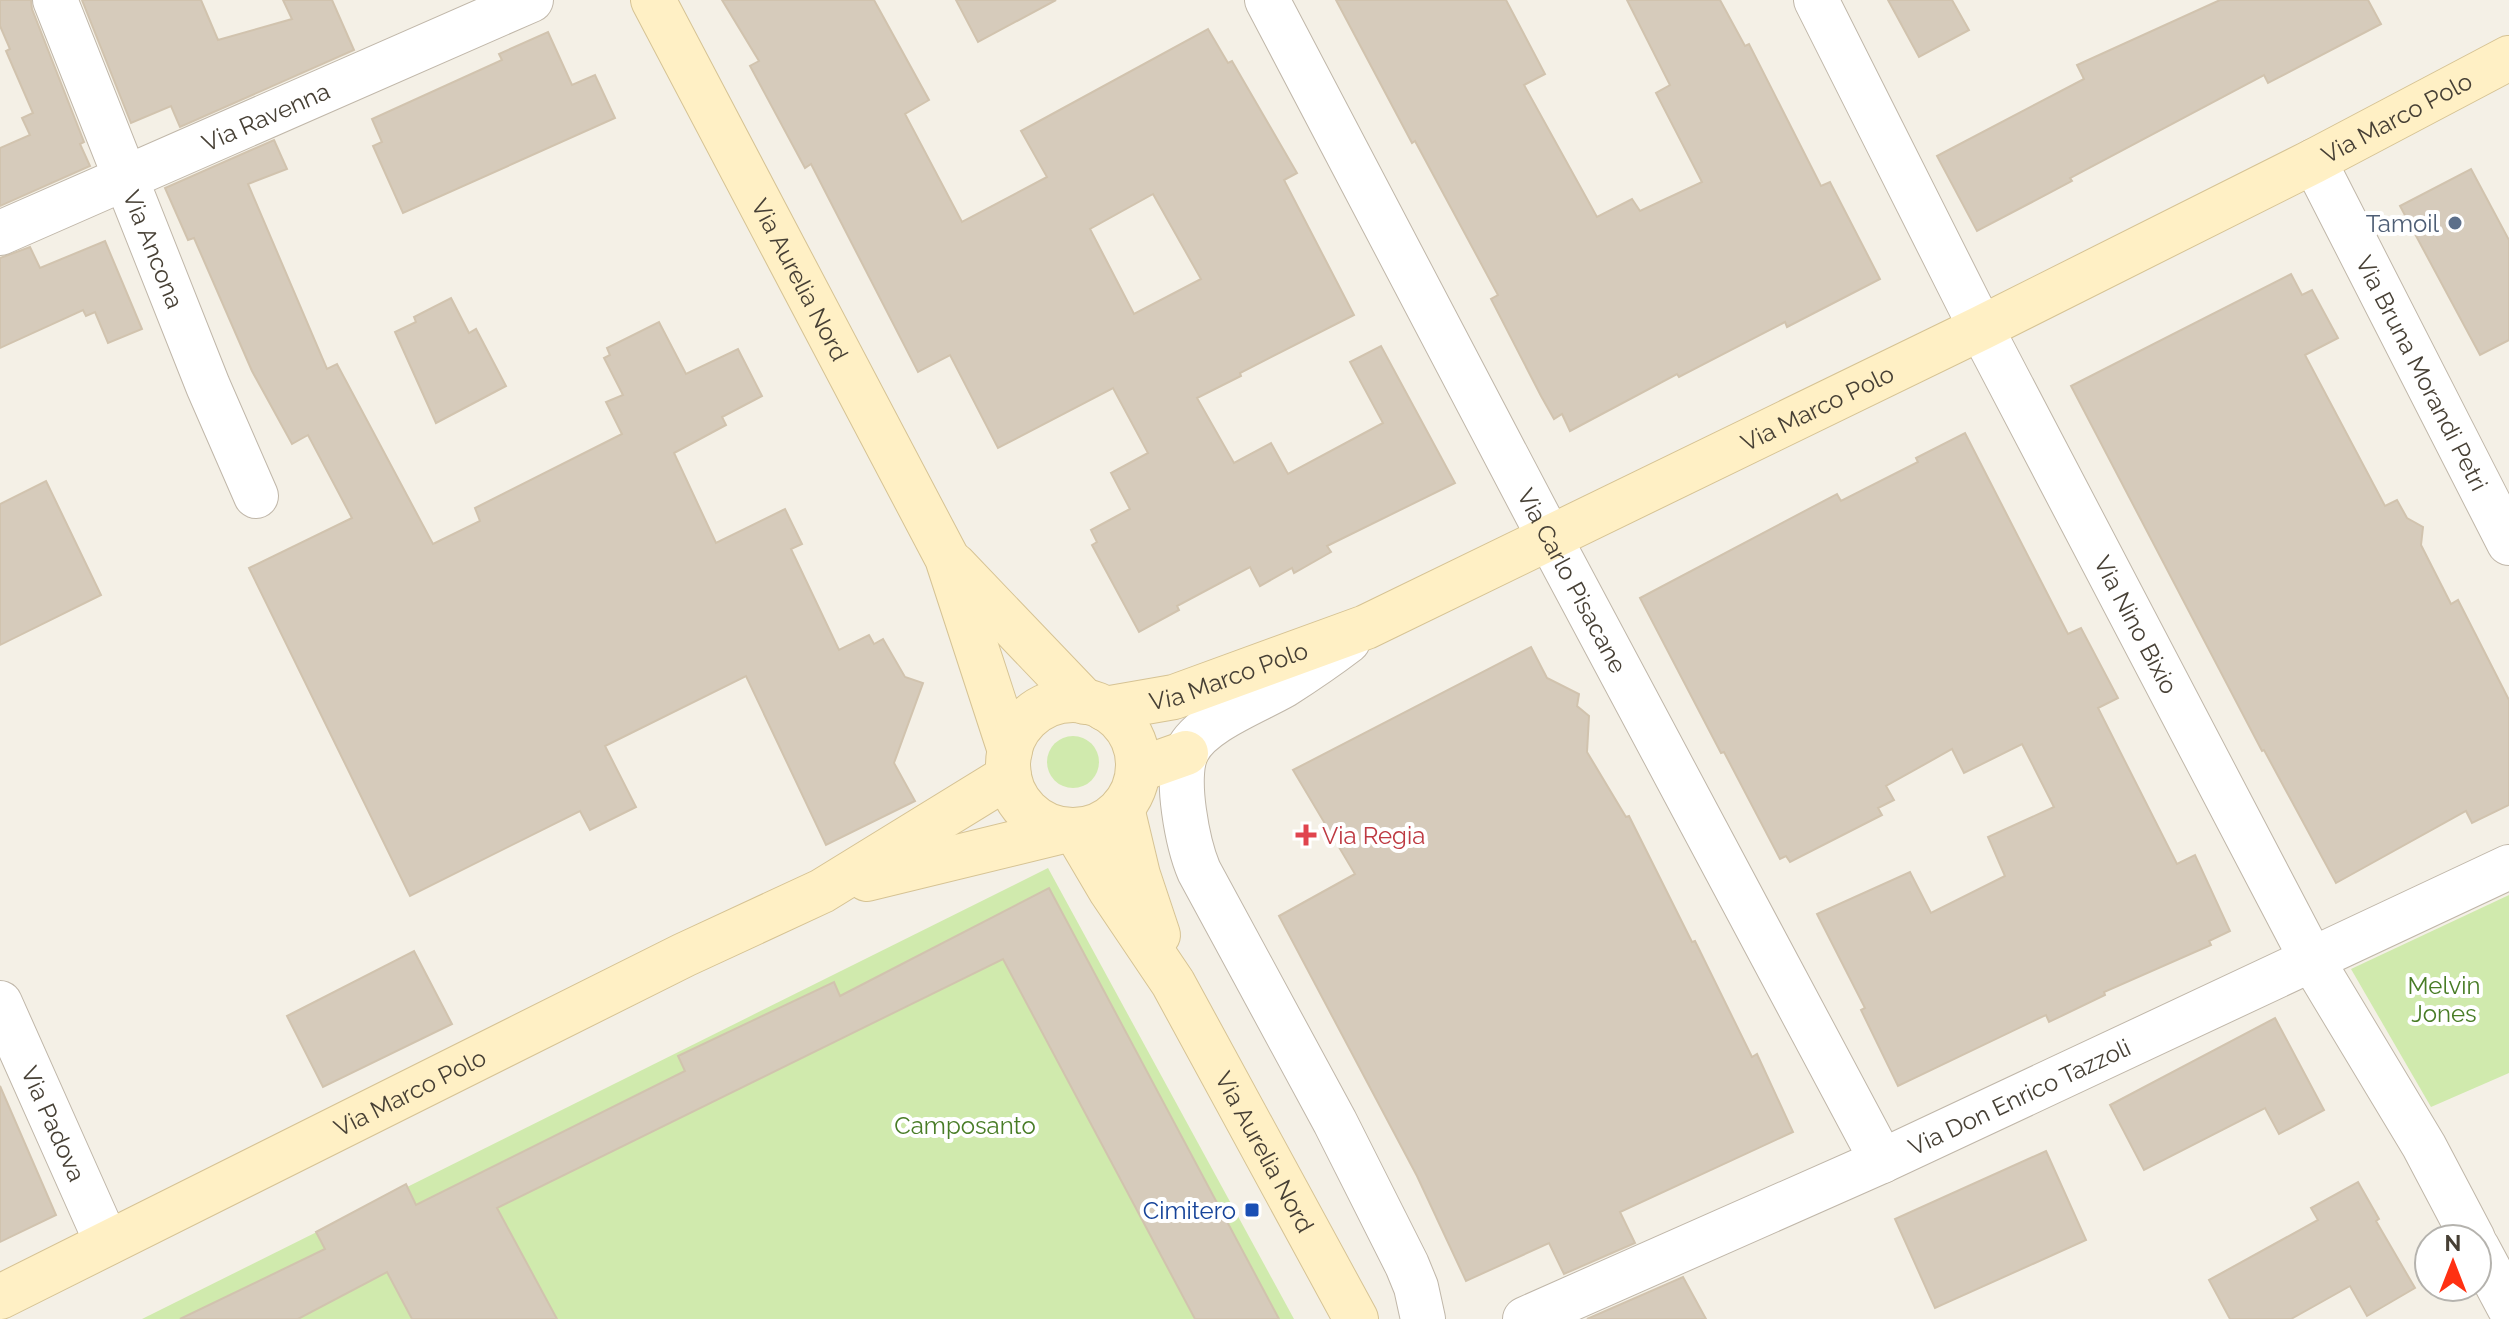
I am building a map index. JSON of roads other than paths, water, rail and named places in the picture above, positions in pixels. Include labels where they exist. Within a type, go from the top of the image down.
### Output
[{"type":"street","name":"Via Ancona","points":[[55,0],[208,386],[256,496]]},
{"type":"street","name":"Via Ravenna","points":[[0,233],[531,0]]},
{"type":"street","name":"Via Aurelia Nord","points":[[653,0],[947,558],[1010,764]]},
{"type":"street","name":"Via Carlo Pisacane","points":[[1267,0],[1882,1161]]},
{"type":"street","name":"Via Nino Bixio","points":[[1816,0],[1981,328],[2312,960],[2424,1146],[2465,1223]]},
{"type":"street","name":"Via Marco Polo","points":[[1095,705],[1174,697],[1366,627],[1981,328],[2314,161],[2504,53]]},
{"type":"street","name":"Via Bruna Morandi Petri","points":[[2314,161],[2509,543]]},
{"type":"street","name":"Via Aurelia Nord","points":[[947,558],[1095,705]]},
{"type":"street","points":[[1366,627],[1294,679],[1210,727],[1186,753],[1182,783],[1195,862],[1335,1122],[1407,1265],[1423,1319]]},
{"type":"street","points":[[1130,789],[1133,740],[1117,717],[1095,705],[1071,700],[1057,703],[1032,715],[1014,737],[1010,764],[1014,792],[1023,807],[1051,826],[1071,830],[1109,820],[1130,789],[1186,753]]},
{"type":"street","name":"Via Marco Polo","points":[[0,1297],[684,955],[822,891],[1010,764]]},
{"type":"street","name":"Via Aurelia Nord","points":[[1130,789],[1138,875],[1173,983]]},
{"type":"street","name":"Via Aurelia Nord","points":[[1071,830],[1173,983],[1356,1319]]},
{"type":"street","name":"Via Marco Polo","points":[[822,891],[1071,830]]},
{"type":"street","name":"Via Don Enrico Tazzoli","points":[[1525,1319],[1882,1161],[2509,867]]},
{"type":"street","name":"Via Padova","points":[[0,1003],[107,1243]]},
{"type":"street","points":[[2493,1277],[2509,1307]]},
{"type":"place","name":"Tamoil","points":[[2455,223]]},
{"type":"place","name":"Via Regia","points":[[1306,835]]},
{"type":"place","name":"Cimitero","points":[[1252,1210]]},
{"type":"park label","name":"Melvin Jones","points":[[2444,999]]},
{"type":"park label","name":"Camposanto","points":[[965,1125]]}]
